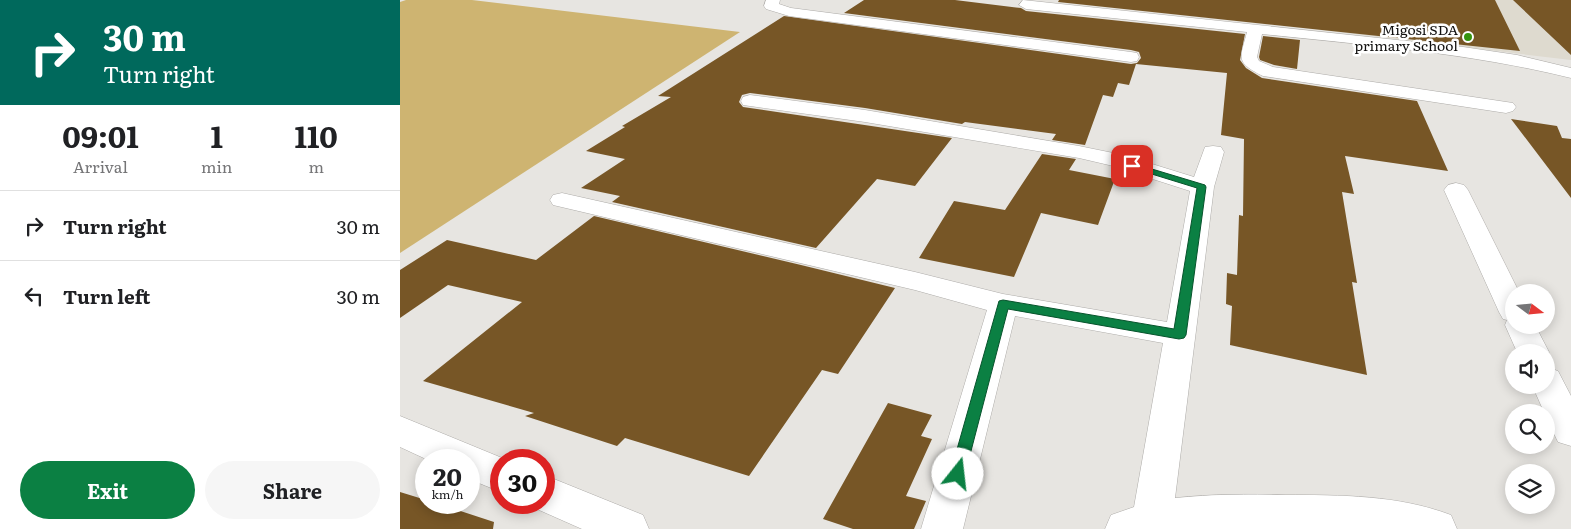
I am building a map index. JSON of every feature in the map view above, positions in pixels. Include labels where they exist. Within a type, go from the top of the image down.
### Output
[{"type":"street","points":[[773,0],[770,6],[789,12],[1131,57]]},
{"type":"street","points":[[1001,40],[1028,3],[1489,55],[1539,64],[1571,73]]},
{"type":"street","points":[[1255,28],[1249,57],[1252,64],[1269,72],[1506,107]]},
{"type":"street","points":[[750,101],[864,116],[1079,152],[1115,160],[1202,187]]},
{"type":"street","points":[[1213,152],[1202,187],[1179,335],[1139,524],[1208,513],[1360,514],[1436,529]]},
{"type":"street","points":[[1456,190],[1505,293]]},
{"type":"street","points":[[562,200],[915,280],[1003,304],[1179,335]]},
{"type":"street","points":[[942,529],[1003,304]]},
{"type":"street","points":[[1553,394],[1571,432]]},
{"type":"street","points":[[400,431],[442,449]]},
{"type":"street","points":[[555,498],[628,529]]},
{"type":"shaded area","points":[[406,0],[472,0],[740,32],[400,253],[400,2]]},
{"type":"shaded area","name":"Migosi SDA primary School","points":[[1243,0],[1523,0],[1571,15],[1571,60],[1245,21]]},
{"type":"building","points":[[864,0],[955,0],[1021,8],[1026,11],[1245,34],[1240,60],[1246,68],[1262,78],[1417,101],[1448,171],[1345,156],[1354,194],[1342,192],[1357,283],[1352,282],[1367,375],[1230,345],[1232,306],[1226,304],[1227,273],[1237,275],[1239,215],[1243,216],[1244,139],[1221,135],[1227,73],[1136,64],[1129,85],[1118,83],[1113,97],[1103,95],[1085,145],[1052,140],[1056,134],[965,122],[962,124],[865,108],[750,93],[742,95],[739,102],[743,107],[952,138],[915,186],[877,179],[816,248],[612,202],[620,196],[581,188],[625,159],[586,151],[625,127],[622,126],[671,97],[658,96],[784,16],[1131,64],[1137,63],[1141,58],[1139,52],[1131,50],[844,13]]},
{"type":"building","name":"Migosi SDA primary School","points":[[1059,0],[1495,0],[1520,51],[1058,2]]},
{"type":"building","points":[[1513,0],[1571,0],[1571,55]]},
{"type":"building","points":[[1263,36],[1300,40],[1297,69],[1274,65],[1260,60]]},
{"type":"building","points":[[1511,119],[1557,126],[1562,138],[1571,139],[1571,198]]},
{"type":"building","points":[[1042,154],[1076,159],[1069,170],[1115,179],[1098,225],[1041,213],[1014,277],[919,258],[954,201],[1005,210]]},
{"type":"building","points":[[594,216],[895,288],[838,374],[822,370],[749,476],[625,438],[617,446],[525,416],[534,413],[423,381],[522,302],[448,285],[400,318],[400,270],[447,240],[536,260]]},
{"type":"building","points":[[888,403],[932,415],[921,436],[932,439],[906,496],[926,501],[914,529],[853,529],[823,519]]},
{"type":"building","points":[[400,492],[415,497],[415,514],[470,514],[494,522],[493,529],[400,529]]},
{"type":"place","name":"Migosi SDA primary School","points":[[1468,37]]},
{"type":"route","points":[[958,474],[994,344],[1003,304],[1179,335],[1202,187],[1132,166]]}]
